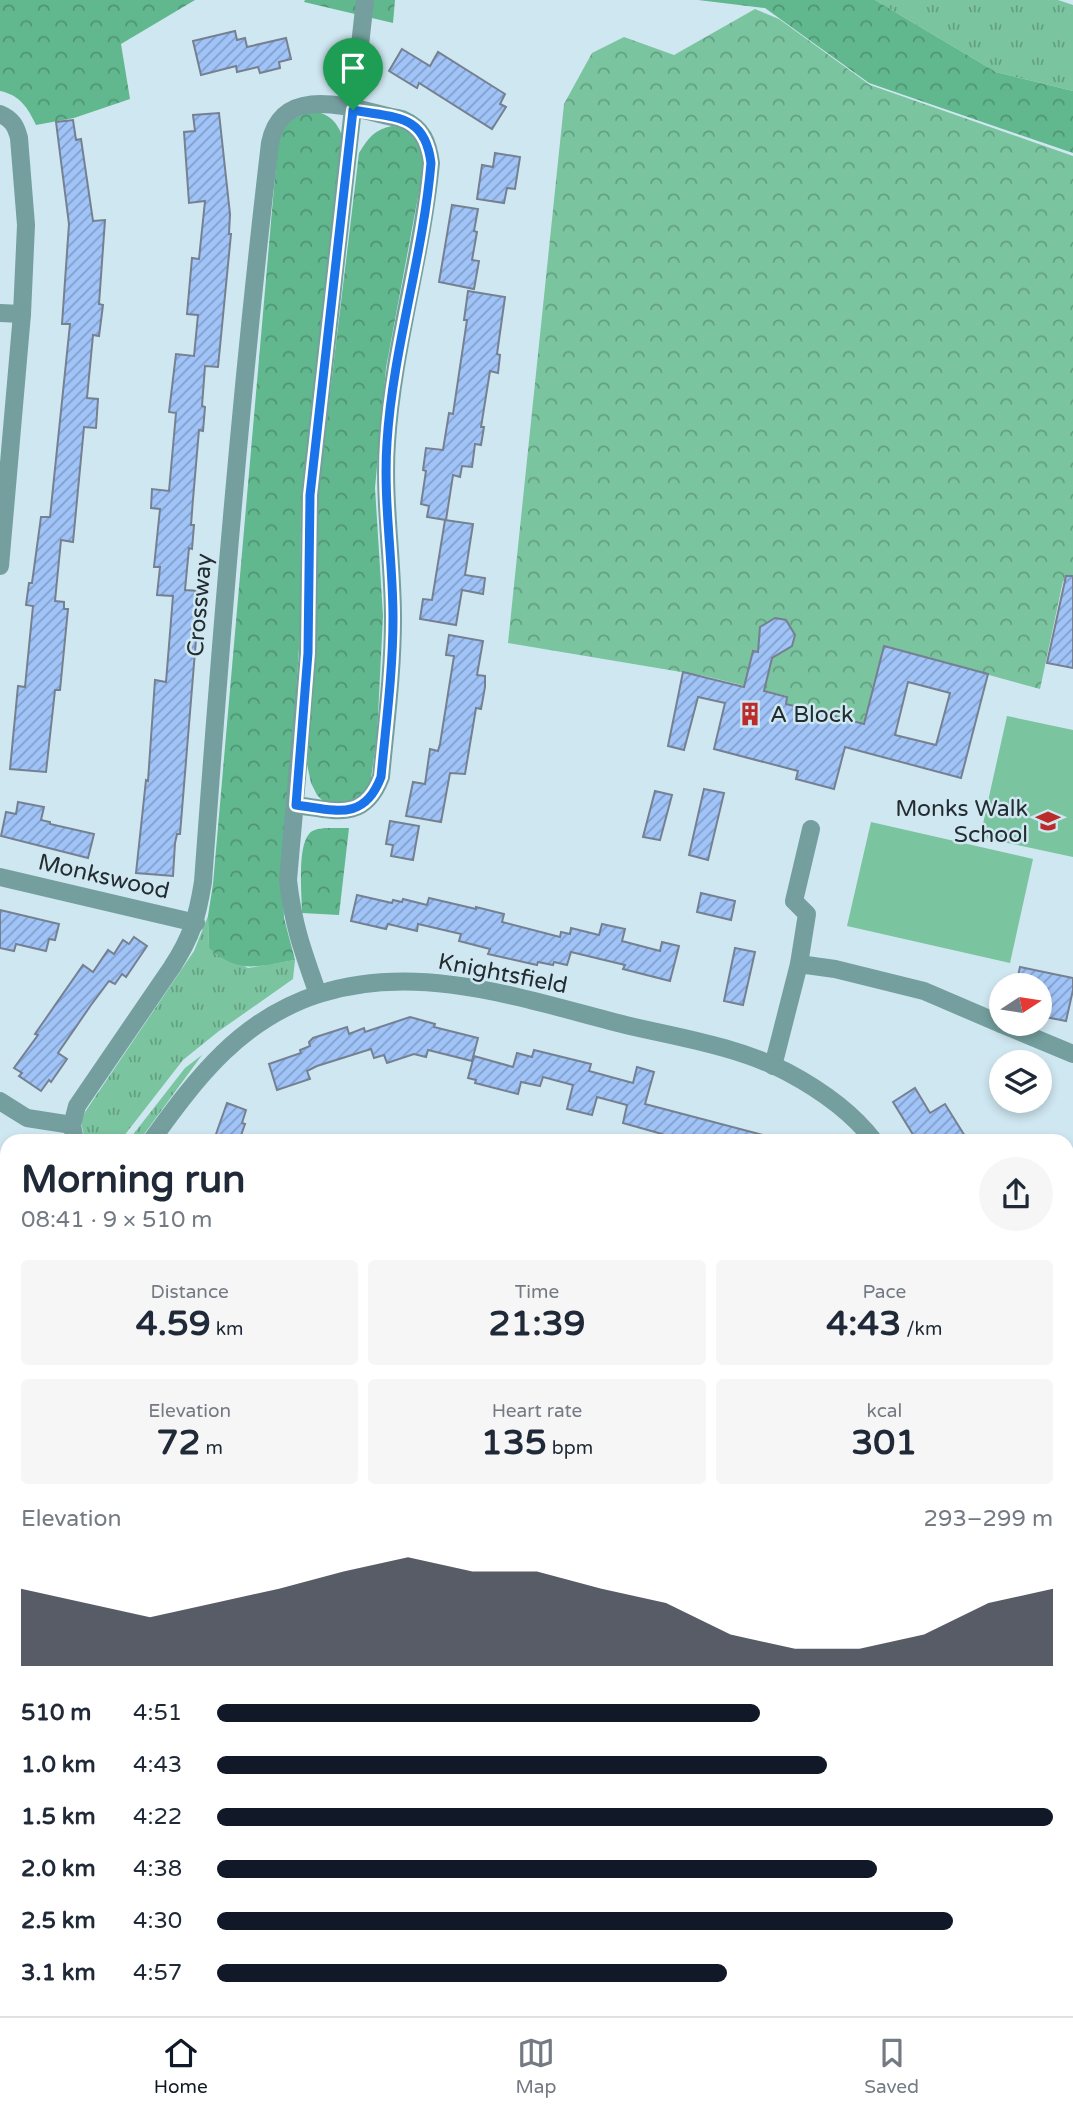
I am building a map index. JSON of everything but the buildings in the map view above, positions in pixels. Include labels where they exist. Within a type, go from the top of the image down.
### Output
[{"type":"street","points":[[318,994],[292,916],[289,880],[308,653],[310,495],[365,0]]},
{"type":"street","name":"Crossway","points":[[74,1133],[77,1106],[173,967],[196,923],[203,882],[250,307],[270,142],[277,121],[295,107],[315,104],[402,119],[413,124],[427,141],[431,163],[387,442],[385,494],[393,615],[392,662],[381,777],[375,793],[366,804],[342,811],[296,805]]},
{"type":"street","points":[[0,114],[9,118],[16,126],[19,138],[26,225],[22,314],[0,566]]},
{"type":"street","points":[[0,313],[22,314]]},
{"type":"street","points":[[773,1066],[799,964],[807,915],[794,901],[811,829]]},
{"type":"street","name":"Monkswood","points":[[0,877],[196,923]]},
{"type":"street","points":[[799,964],[835,969],[924,990],[989,1019]]},
{"type":"street","name":"Knightsfield","points":[[156,1134],[228,1046],[265,1018],[318,994],[347,986],[378,982],[445,983],[506,995],[714,1046],[773,1066],[818,1090],[844,1110],[867,1134]]},
{"type":"street","points":[[1030,1036],[1073,1054]]},
{"type":"street","points":[[0,1101],[27,1118],[74,1133]]},
{"type":"green space","points":[[0,0],[195,0],[121,44],[130,99],[74,118],[36,125],[22,103],[0,91]]},
{"type":"green space","points":[[395,0],[393,23],[304,2]]},
{"type":"green space","points":[[698,0],[875,0],[996,72],[1073,91],[1073,153],[869,83],[765,8]]},
{"type":"green space","points":[[875,0],[1058,0],[1073,5],[1073,91],[996,72]]},
{"type":"green space","points":[[755,9],[779,19],[870,85],[1073,156],[1073,582],[1063,581],[1040,689],[884,646],[864,724],[786,704],[787,696],[705,676],[508,643],[564,104],[592,53],[624,37],[674,55]]},
{"type":"green space","points":[[314,111],[334,121],[344,140],[301,504],[300,633],[283,889],[284,918],[295,960],[250,966],[230,962],[209,948],[208,916],[278,142],[291,121]]},
{"type":"green space","points":[[392,126],[405,128],[421,144],[423,170],[386,368],[375,488],[383,616],[377,735],[370,786],[351,804],[325,803],[311,783],[307,764],[315,655],[318,493],[359,153],[372,135]]},
{"type":"green space","points":[[1007,716],[1073,730],[1073,857],[980,837]]},
{"type":"green space","points":[[871,822],[1033,859],[1010,963],[847,926]]},
{"type":"green space","points":[[349,828],[339,915],[302,913],[301,883],[305,841],[312,831]]},
{"type":"green space","points":[[208,916],[209,948],[248,968],[295,960],[293,979],[183,1060],[125,1134],[84,1134],[81,1122],[85,1112],[194,951]]},
{"type":"green space","points":[[202,1055],[144,1134],[133,1134],[185,1068]]},
{"type":"place","name":"A Block","points":[[750,714]]},
{"type":"place","name":"Monks Walk School","points":[[1048,821]]},
{"type":"route","points":[[353,110],[402,119],[413,124],[427,141],[431,163],[387,442],[385,494],[393,615],[392,662],[381,777],[375,793],[366,804],[342,811],[296,805],[308,653],[310,495],[353,110]]}]
